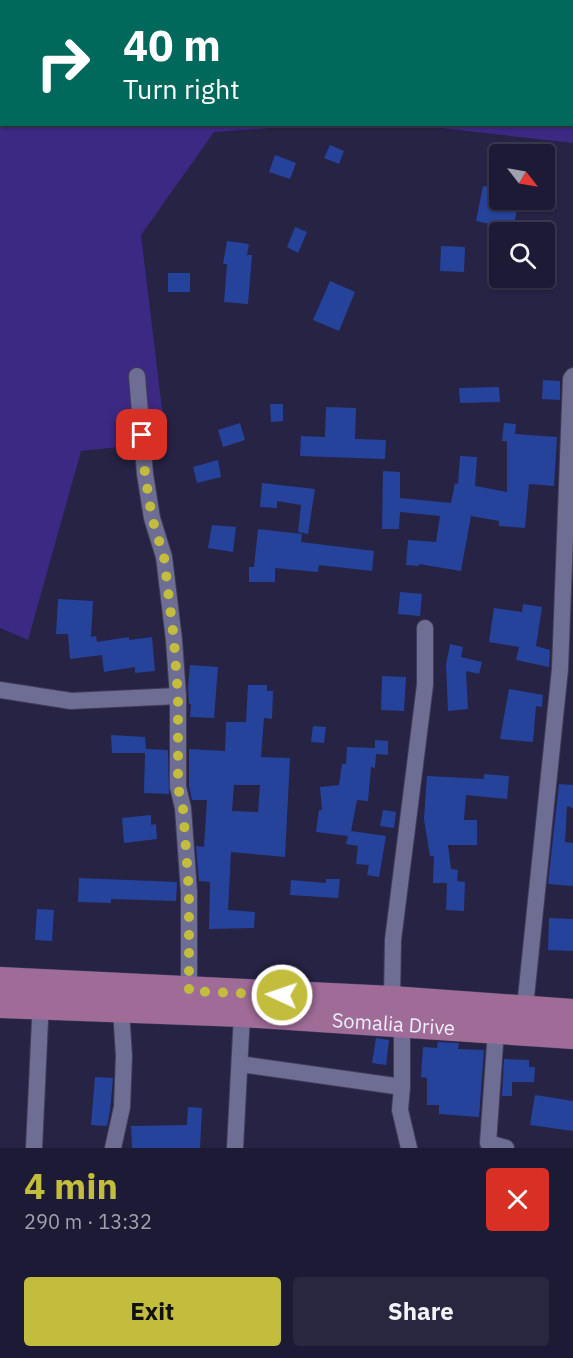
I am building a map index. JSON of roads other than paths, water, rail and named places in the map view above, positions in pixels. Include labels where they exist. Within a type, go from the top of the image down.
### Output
[{"type":"main road","name":"Somalia Drive","points":[[0,980],[41,995],[121,1010],[242,1014],[573,1036]]},
{"type":"main road","name":"Somalia Drive","points":[[0,1005],[41,995],[189,991],[392,999],[573,1012]]},
{"type":"street","points":[[137,376],[145,474],[152,518],[164,557],[174,640],[178,696],[178,787],[183,808],[189,892],[189,991]]},
{"type":"street","points":[[525,1007],[560,669],[571,379],[573,376]]},
{"type":"street","points":[[392,999],[393,940],[425,685],[425,628]]},
{"type":"street","points":[[0,690],[71,701],[178,696]]},
{"type":"street","points":[[34,1148],[41,995]]},
{"type":"street","points":[[113,1148],[122,1107],[124,1056],[121,1010]]},
{"type":"street","points":[[236,1148],[242,1014]]},
{"type":"street","points":[[402,1024],[400,1110],[409,1148]]},
{"type":"street","points":[[496,1030],[488,1143],[506,1148]]},
{"type":"street","points":[[240,1064],[402,1087]]}]
